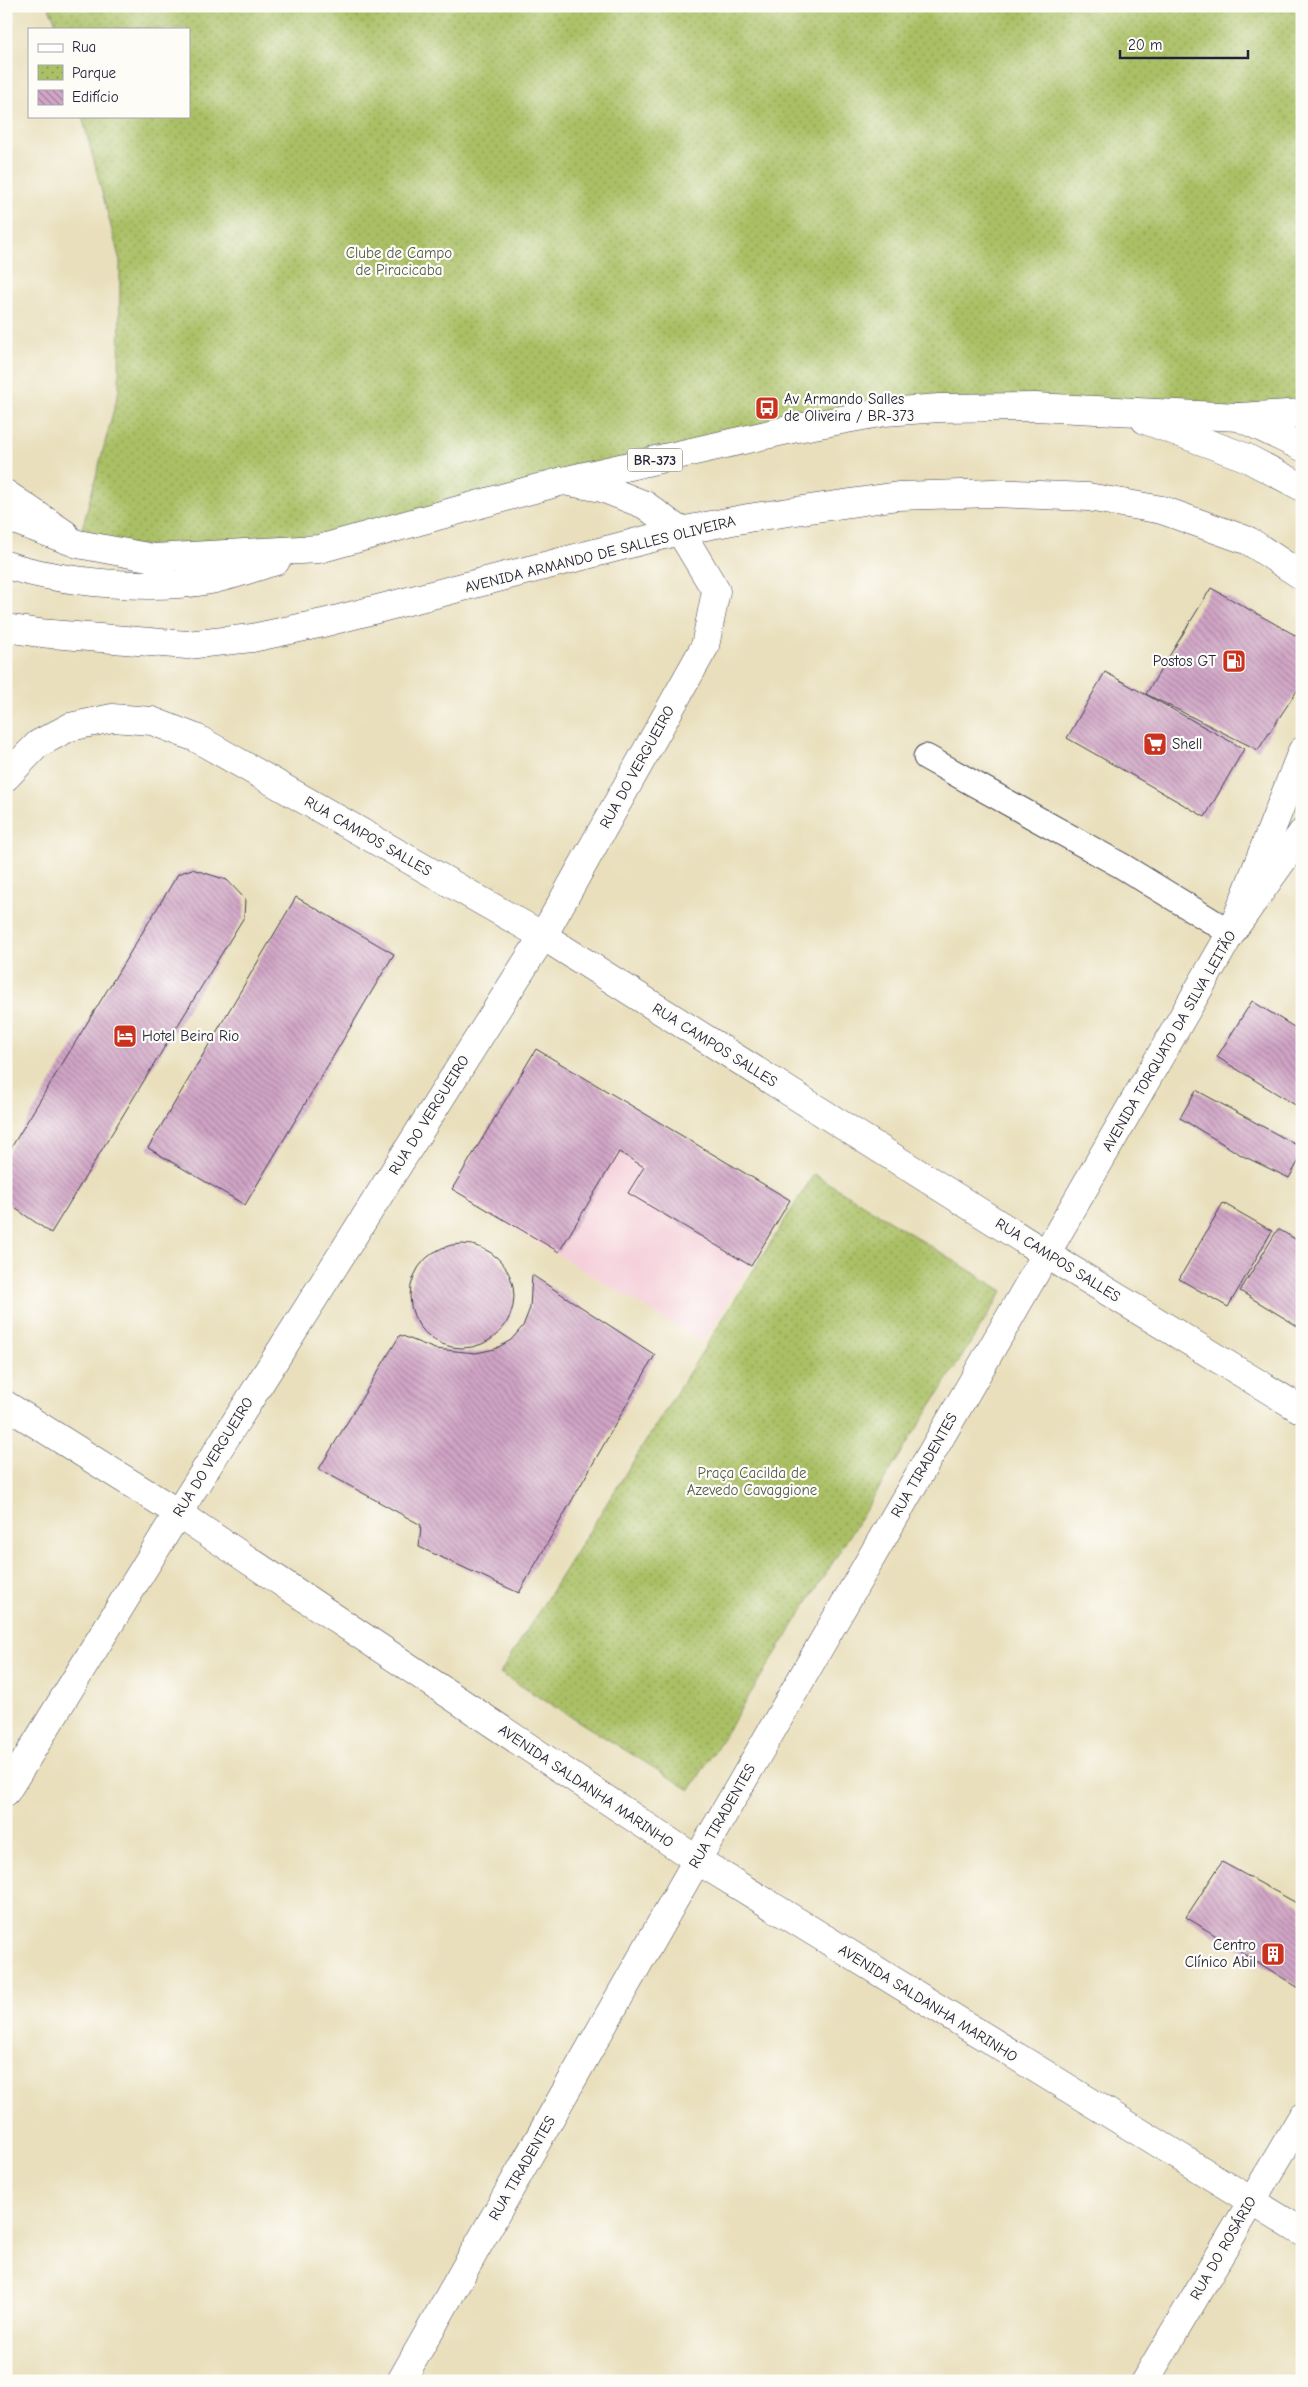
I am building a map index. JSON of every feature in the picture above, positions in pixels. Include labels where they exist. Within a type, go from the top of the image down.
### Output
[{"type":"street","name":"BR-373","points":[[6,494],[78,544],[153,558],[319,549],[564,481],[792,429],[884,412],[939,408],[1035,407],[1239,417],[1302,447]]},
{"type":"street","points":[[1120,410],[1245,457],[1302,487]]},
{"type":"street","points":[[1239,417],[1302,413]]},
{"type":"street","name":"RUA DO VERGUEIRO","points":[[6,1792],[178,1513],[543,936],[705,646],[716,591],[680,531],[645,506],[602,488],[564,481]]},
{"type":"street","name":"AVENIDA ARMANDO DE SALLES OLIVEIRA","points":[[6,628],[48,634],[187,645],[252,638],[323,623],[680,531],[748,518],[898,496],[993,493],[1088,497],[1162,510],[1249,541],[1302,576]]},
{"type":"street","points":[[6,517],[78,544]]},
{"type":"street","points":[[6,566],[80,581],[140,585],[210,580],[319,549]]},
{"type":"street","name":"RUA CAMPOS SALLES","points":[[6,777],[38,744],[70,727],[112,718],[152,721],[196,738],[543,936],[1046,1254],[1302,1410]]},
{"type":"street","points":[[1231,933],[1302,751]]},
{"type":"street","name":"AVENIDA TORQUATO DA SILVA LEITÃO","points":[[1046,1254],[1231,933],[1302,833]]},
{"type":"street","name":"RUA TIRADENTES","points":[[402,2381],[696,1860],[1046,1254]]},
{"type":"street","name":"AVENIDA SALDANHA MARINHO","points":[[6,1405],[178,1513],[696,1860],[1302,2232]]},
{"type":"street","name":"RUA DO ROSÁRIO","points":[[1145,2381],[1302,2117]]},
{"type":"lane","points":[[926,757],[1122,866],[1231,933]]},
{"type":"shaded area","points":[[537,1050],[789,1202],[703,1342],[451,1191]]},
{"type":"green space","name":"Clube de Campo de Piracicaba","points":[[48,6],[1302,6],[1302,413],[792,412],[690,452],[319,549],[78,544],[119,390],[120,261],[83,118],[190,118],[190,28],[59,28]]},
{"type":"green space","name":"Praça Cacilda de Azevedo Cavaggione","points":[[814,1174],[1003,1291],[690,1790],[500,1673]]},
{"type":"building","name":"Postos GT","points":[[1211,588],[1302,639],[1302,683],[1258,750],[1146,694]]},
{"type":"building","name":"Shell","points":[[1105,672],[1244,749],[1205,817],[1067,738]]},
{"type":"building","name":"Hotel Beira Rio","points":[[192,869],[227,880],[245,899],[244,917],[51,1233],[6,1202],[6,1156],[178,874]]},
{"type":"building","points":[[296,897],[394,954],[245,1205],[148,1148]]},
{"type":"building","points":[[1252,1001],[1302,1032],[1302,1109],[1217,1057]]},
{"type":"building","points":[[536,1049],[790,1200],[751,1266],[628,1193],[644,1167],[619,1152],[559,1252],[452,1189]]},
{"type":"building","points":[[1196,1090],[1302,1148],[1302,1155],[1289,1178],[1243,1156],[1180,1118]]},
{"type":"building","points":[[1223,1203],[1272,1231],[1228,1307],[1179,1279]]},
{"type":"building","points":[[1278,1229],[1302,1243],[1302,1323],[1299,1327],[1240,1291]]},
{"type":"building","points":[[462,1244],[482,1248],[491,1252],[499,1259],[506,1267],[510,1276],[514,1296],[510,1316],[506,1325],[499,1333],[491,1340],[482,1344],[462,1348],[442,1344],[433,1340],[425,1333],[418,1325],[414,1316],[410,1296],[414,1276],[418,1267],[425,1259],[433,1252],[442,1248]]},
{"type":"building","points":[[532,1275],[655,1355],[519,1593],[419,1547],[421,1525],[319,1469],[400,1335],[435,1349],[476,1353],[495,1349],[511,1340],[523,1326],[530,1308]]},
{"type":"building","name":"Centro Clínico Abil","points":[[1222,1862],[1302,1906],[1302,1990],[1186,1917]]},
{"type":"place","name":"Av Armando Salles de Oliveira / BR-373","points":[[767,408]]},
{"type":"place","name":"Postos GT","points":[[1234,661]]},
{"type":"place","name":"Shell","points":[[1155,744]]},
{"type":"place","name":"Hotel Beira Rio","points":[[125,1036]]},
{"type":"place","name":"Centro Clínico Abil","points":[[1273,1954]]}]
